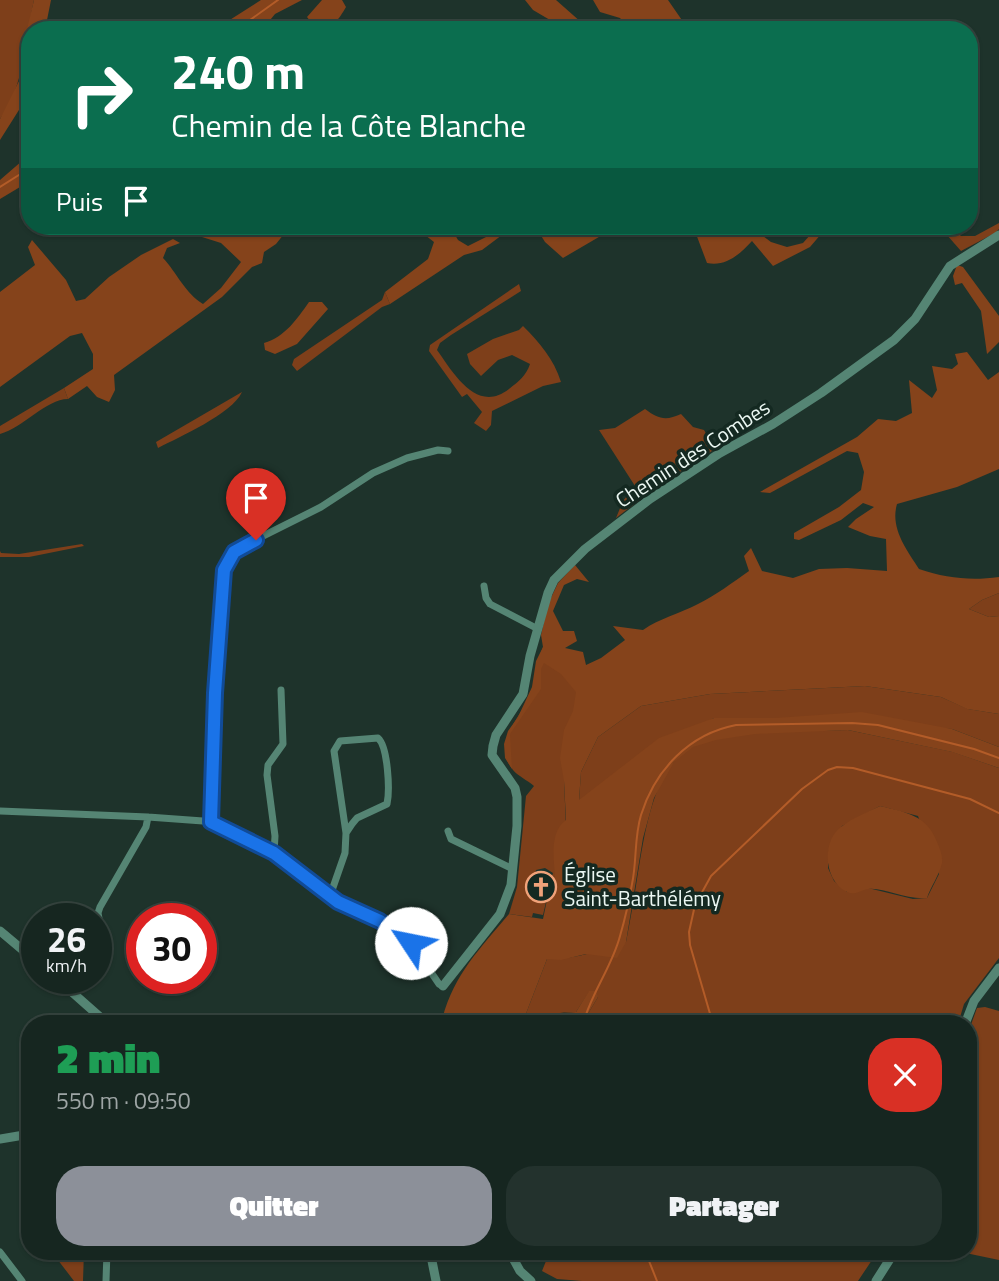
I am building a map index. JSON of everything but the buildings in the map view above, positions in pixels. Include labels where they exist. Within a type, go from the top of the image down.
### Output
[{"type":"street","name":"Chemin des Combes","points":[[443,986],[500,914],[508,896],[513,869],[517,797],[492,755],[493,746],[496,735],[523,694],[538,629],[554,580],[585,549],[673,483],[811,399],[894,340],[915,319],[950,266],[999,235]]},
{"type":"street","points":[[211,822],[219,610],[224,570],[228,560],[243,546],[321,507],[373,473],[407,458],[439,450],[448,451]]},
{"type":"street","points":[[484,586],[490,604],[538,629]]},
{"type":"street","points":[[274,853],[275,836],[267,775],[268,765],[283,744],[281,691]]},
{"type":"street","points":[[330,896],[345,853],[346,833],[334,751],[340,741],[378,738],[383,745],[389,791],[387,804],[357,818],[346,833]]},
{"type":"street","points":[[0,811],[211,822],[274,853],[350,909],[380,921],[411,943],[443,986]]},
{"type":"street","points":[[102,903],[146,827],[148,817]]},
{"type":"street","points":[[448,831],[451,839],[513,869]]},
{"type":"street","points":[[0,931],[21,949]]},
{"type":"street","points":[[969,1015],[974,1001],[999,968]]},
{"type":"street","points":[[74,994],[98,1015]]},
{"type":"street","points":[[0,1139],[21,1136]]},
{"type":"street","points":[[0,1252],[22,1281]]},
{"type":"street","points":[[106,1281],[107,1260]]},
{"type":"street","points":[[432,1260],[436,1281]]},
{"type":"street","points":[[512,1260],[531,1281]]},
{"type":"street","points":[[876,1281],[889,1260]]},
{"type":"shaded area","points":[[0,0],[34,0],[30,21],[21,21],[21,70],[15,92],[0,119]]},
{"type":"shaded area","points":[[34,0],[51,0],[47,21],[29,21]]},
{"type":"shaded area","points":[[261,0],[302,0],[275,14],[269,21],[228,21]]},
{"type":"shaded area","points":[[322,0],[342,0],[346,7],[337,21],[310,21],[307,17]]},
{"type":"shaded area","points":[[525,0],[556,0],[580,21],[552,21],[533,10]]},
{"type":"shaded area","points":[[593,0],[668,0],[683,21],[622,21],[600,12]]},
{"type":"shaded area","points":[[21,77],[21,107],[0,140],[0,119]]},
{"type":"shaded area","points":[[21,162],[21,186],[0,199],[0,180]]},
{"type":"shaded area","points":[[999,223],[999,229],[995,233],[961,251],[947,235],[975,236]]},
{"type":"shaded area","points":[[283,235],[264,252],[262,263],[252,267],[222,297],[114,375],[115,390],[109,402],[97,397],[87,386],[68,399],[64,388],[93,369],[93,354],[82,333],[70,336],[0,387],[0,292],[35,265],[28,247],[32,240],[66,280],[76,301],[85,299],[109,277],[141,255],[173,239],[180,243],[167,248],[163,258],[186,289],[203,304],[221,288],[241,262],[221,243],[202,237]]},
{"type":"shaded area","points":[[425,235],[455,235],[468,246],[489,235],[502,235],[482,250],[464,255],[390,304],[385,292],[428,259],[434,242]]},
{"type":"shaded area","points":[[541,235],[602,235],[563,258]]},
{"type":"shaded area","points":[[696,235],[762,235],[771,242],[787,247],[803,243],[810,235],[820,235],[810,247],[773,266],[752,241],[726,261],[707,263]]},
{"type":"shaded area","points":[[957,265],[963,267],[999,316],[999,342],[987,354],[981,311],[962,283],[955,285],[953,276]]},
{"type":"shaded area","points":[[519,284],[521,291],[451,335],[440,343],[437,350],[467,388],[487,397],[509,389],[519,381],[530,364],[512,355],[498,360],[481,376],[470,364],[467,354],[523,326],[550,358],[561,382],[543,386],[492,411],[491,425],[486,431],[474,423],[482,412],[467,394],[462,397],[429,351],[430,345]]},
{"type":"shaded area","points":[[385,292],[390,304],[382,307],[297,371],[292,365],[294,359],[382,300]]},
{"type":"shaded area","points":[[309,302],[322,302],[328,309],[297,344],[275,354],[265,350],[264,343],[284,332]]},
{"type":"shaded area","points":[[967,352],[988,380],[999,372],[999,469],[957,487],[897,504],[897,530],[919,569],[958,578],[999,577],[999,593],[969,609],[989,617],[999,616],[999,714],[967,709],[941,697],[865,686],[710,694],[641,706],[598,737],[581,772],[579,800],[659,738],[714,718],[775,718],[862,712],[952,729],[999,747],[999,768],[952,752],[848,730],[755,734],[716,740],[693,747],[674,762],[654,798],[643,838],[626,942],[617,958],[586,954],[561,960],[547,959],[525,1015],[444,1015],[452,992],[468,964],[509,914],[543,919],[552,876],[555,877],[555,839],[557,831],[566,820],[560,758],[564,730],[573,711],[576,692],[561,674],[544,663],[541,669],[541,689],[510,734],[512,769],[505,758],[504,744],[508,731],[532,687],[536,661],[543,647],[541,635],[548,604],[558,583],[575,565],[589,582],[577,579],[564,585],[553,611],[563,631],[574,631],[577,641],[565,648],[583,652],[586,665],[601,658],[625,640],[613,626],[643,630],[718,593],[749,571],[744,556],[751,548],[762,571],[793,578],[819,569],[887,571],[886,539],[848,527],[874,507],[863,503],[841,520],[799,540],[794,539],[794,533],[839,507],[861,490],[864,472],[858,453],[847,451],[770,493],[760,492],[857,437],[878,419],[896,421],[912,413],[909,380],[932,398],[937,390],[932,366],[952,369],[958,364],[955,354]]},
{"type":"shaded area","points":[[64,388],[68,399],[43,408],[0,434],[0,426]]},
{"type":"shaded area","points":[[242,392],[217,416],[158,448],[156,442]]},
{"type":"shaded area","points":[[645,409],[662,418],[681,414],[693,427],[704,430],[715,449],[655,488],[616,518],[623,501],[635,486],[599,430],[615,428]]},
{"type":"shaded area","points":[[82,544],[84,546],[29,557],[0,557],[0,551],[19,554]]},
{"type":"shaded area","points":[[999,593],[999,616],[989,617],[969,609],[982,600]]},
{"type":"shaded area","points":[[543,647],[604,695],[564,781],[566,827],[560,879],[552,876],[553,873],[545,868],[536,870],[529,897],[546,902],[543,915],[533,913],[532,917],[509,914],[517,887],[526,796],[534,786],[513,770],[505,750],[510,731],[530,695]]},
{"type":"shaded area","points":[[865,686],[941,697],[968,709],[999,714],[999,747],[952,729],[775,718],[714,718],[617,772],[579,801],[581,772],[598,737],[641,706],[710,694]]},
{"type":"shaded area","points":[[848,730],[953,752],[999,768],[999,958],[964,1004],[961,1015],[587,1015],[598,997],[589,992],[576,1012],[525,1015],[547,959],[577,956],[626,942],[647,824],[659,786],[668,769],[694,746],[729,736]],"holes":[[[880,806],[918,816],[939,874],[927,898],[913,899],[868,888],[847,892],[834,881],[828,868],[828,852],[842,826]]]},
{"type":"shaded area","points":[[880,806],[914,816],[933,833],[941,852],[942,863],[927,898],[874,889],[850,893],[839,887],[834,879],[830,871],[828,851],[835,834],[850,821]]},
{"type":"shaded area","points":[[589,991],[596,991],[598,997],[587,1015],[555,1015],[576,1012]]},
{"type":"shaded area","points":[[977,1008],[999,1011],[999,1260],[977,1255],[977,1015],[974,1015]]},
{"type":"shaded area","points":[[58,1260],[84,1260],[83,1281],[74,1281]]},
{"type":"shaded area","points":[[546,1260],[872,1260],[858,1281],[582,1281],[557,1279],[542,1271]]},
{"type":"waterway","points":[[249,21],[278,0]]},
{"type":"waterway","points":[[0,187],[21,174]]},
{"type":"waterway","points":[[586,1015],[622,930],[634,875],[639,824],[647,799],[655,783],[676,756],[703,737],[736,725],[852,723],[878,725],[974,749],[999,758]]},
{"type":"waterway","points":[[710,1015],[690,945],[689,932],[695,905],[711,876],[802,789],[828,770],[837,767],[853,768],[970,799],[999,813]]},
{"type":"waterway","points":[[649,1260],[657,1281]]},
{"type":"place","name":"Église Saint-Barthélémy","points":[[541,887]]},
{"type":"route","points":[[256,540],[234,552],[228,560],[221,587],[211,822],[274,853],[338,902],[380,921],[411,943]]}]
